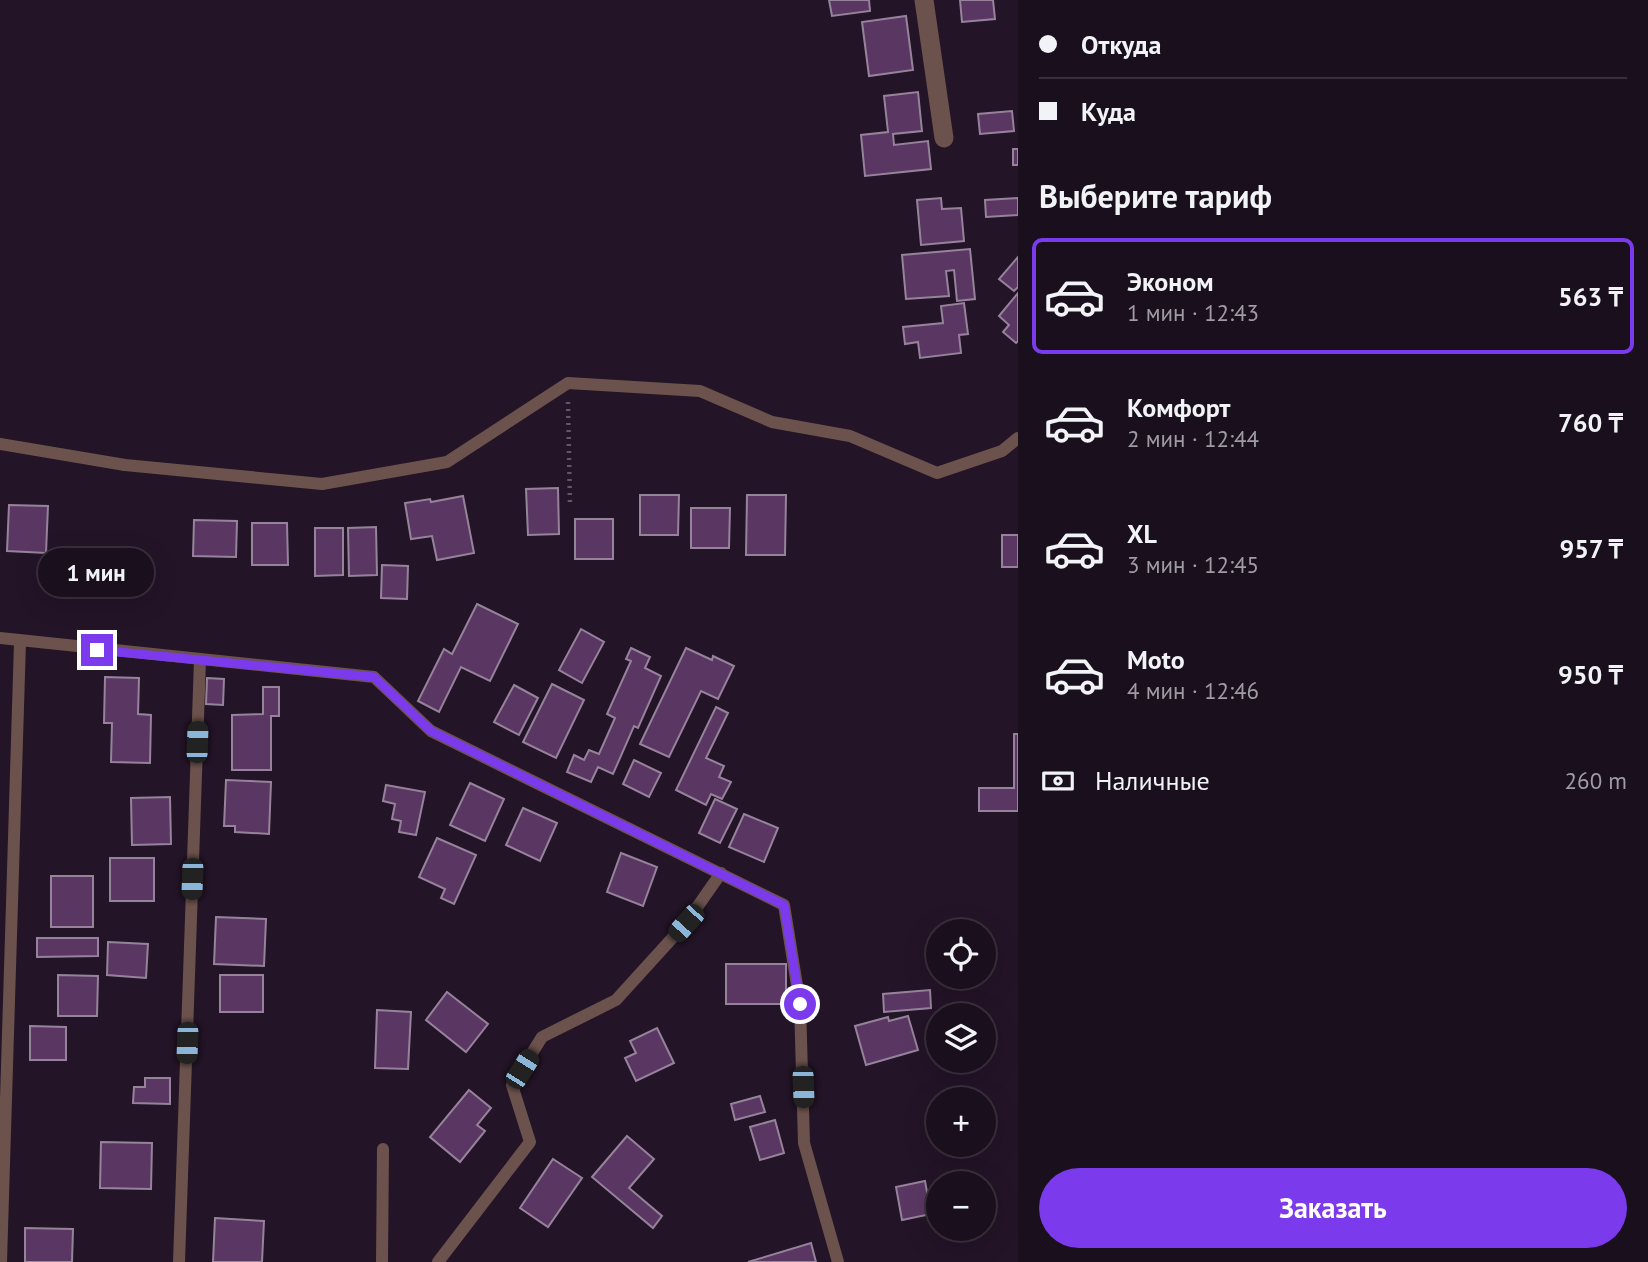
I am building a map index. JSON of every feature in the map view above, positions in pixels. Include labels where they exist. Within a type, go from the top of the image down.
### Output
[{"type":"street","points":[[924,0],[944,138]]},
{"type":"lane","points":[[0,444],[125,465],[322,484],[447,462],[568,383],[700,391],[772,422],[850,436],[937,473],[1002,450],[1018,438]]},
{"type":"lane","points":[[0,638],[374,677],[431,731],[784,905],[800,1004],[804,1143],[838,1262]]},
{"type":"lane","points":[[1,1262],[19,642]]},
{"type":"lane","points":[[179,1262],[200,660]]},
{"type":"lane","points":[[438,1262],[530,1142],[512,1085],[542,1037],[616,1000],[686,923],[721,873]]},
{"type":"lane","points":[[382,1262],[383,1149]]},
{"type":"path","points":[[568,383],[569,505]]},
{"type":"building","points":[[829,0],[869,0],[870,11],[832,16]]},
{"type":"building","points":[[960,0],[993,0],[995,19],[962,22]]},
{"type":"building","points":[[906,16],[913,70],[869,76],[862,22]]},
{"type":"building","points":[[918,92],[922,131],[893,134],[894,145],[928,141],[931,169],[865,176],[861,135],[888,132],[884,96]]},
{"type":"building","points":[[1012,111],[1014,131],[980,134],[978,114]]},
{"type":"building","points":[[1013,149],[1018,149],[1018,165],[1013,165]]},
{"type":"building","points":[[941,198],[942,209],[961,208],[964,241],[921,245],[917,200]]},
{"type":"building","points":[[1018,198],[1018,215],[986,217],[985,200]]},
{"type":"building","points":[[970,249],[975,299],[957,301],[954,270],[946,271],[949,296],[906,299],[902,255]]},
{"type":"building","points":[[1018,257],[1018,287],[1014,291],[999,279]]},
{"type":"building","points":[[1018,293],[1016,343],[1003,332],[1009,325],[999,316]]},
{"type":"building","points":[[964,303],[968,334],[959,335],[961,353],[920,358],[918,342],[905,344],[903,327],[943,323],[941,306]]},
{"type":"building","points":[[558,488],[559,534],[528,535],[526,489]]},
{"type":"building","points":[[640,495],[679,495],[678,535],[640,535]]},
{"type":"building","points":[[747,495],[786,495],[785,555],[746,555]]},
{"type":"building","points":[[463,496],[474,553],[437,560],[432,536],[411,539],[405,503],[430,499],[431,502]]},
{"type":"building","points":[[9,505],[48,506],[46,553],[7,551]]},
{"type":"building","points":[[691,508],[730,508],[729,548],[691,548]]},
{"type":"building","points":[[575,519],[613,519],[613,559],[575,559]]},
{"type":"building","points":[[194,520],[237,521],[236,557],[193,556]]},
{"type":"building","points":[[252,523],[287,523],[288,565],[252,565]]},
{"type":"building","points":[[376,527],[377,575],[349,576],[348,528]]},
{"type":"building","points":[[315,528],[343,528],[343,575],[315,576]]},
{"type":"building","points":[[1002,535],[1018,535],[1018,567],[1002,567]]},
{"type":"building","points":[[382,565],[408,566],[407,599],[381,598]]},
{"type":"building","points":[[477,604],[518,624],[490,681],[461,667],[439,712],[418,701],[444,649],[452,654]]},
{"type":"building","points":[[581,629],[604,642],[582,683],[559,670]]},
{"type":"building","points":[[631,648],[650,657],[645,668],[661,676],[638,728],[634,726],[613,774],[598,767],[591,782],[567,772],[574,755],[584,760],[589,750],[599,754],[615,718],[607,714],[631,661],[626,659]]},
{"type":"building","points":[[686,648],[712,660],[713,656],[734,666],[718,699],[701,691],[669,757],[640,744]]},
{"type":"building","points":[[105,677],[139,678],[138,714],[151,715],[150,763],[111,762],[112,723],[104,723]]},
{"type":"building","points":[[207,678],[224,679],[223,705],[206,704]]},
{"type":"building","points":[[552,684],[584,700],[556,758],[523,742]]},
{"type":"building","points":[[514,685],[538,698],[519,735],[494,722]]},
{"type":"building","points":[[263,687],[279,687],[279,716],[271,716],[271,770],[232,770],[232,715],[263,714]]},
{"type":"building","points":[[716,707],[728,713],[706,758],[724,766],[719,777],[731,782],[722,799],[711,794],[706,805],[676,790]]},
{"type":"building","points":[[1014,734],[1018,734],[1018,811],[979,811],[979,788],[1014,788]]},
{"type":"building","points":[[634,760],[661,773],[649,797],[623,784]]},
{"type":"building","points":[[226,780],[271,782],[269,834],[235,832],[235,826],[224,826]]},
{"type":"building","points":[[470,783],[504,799],[485,841],[450,825]]},
{"type":"building","points":[[386,785],[425,792],[416,835],[399,832],[401,821],[392,819],[395,804],[383,801]]},
{"type":"building","points":[[170,797],[171,844],[132,845],[131,798]]},
{"type":"building","points":[[715,799],[737,809],[720,843],[699,833]]},
{"type":"building","points":[[523,808],[557,823],[540,861],[506,845]]},
{"type":"building","points":[[744,814],[778,828],[764,862],[729,847]]},
{"type":"building","points":[[437,838],[476,855],[454,904],[441,898],[445,889],[419,877]]},
{"type":"building","points":[[621,853],[657,867],[643,906],[607,892]]},
{"type":"building","points":[[110,858],[154,858],[154,901],[110,901]]},
{"type":"building","points":[[51,876],[93,876],[93,927],[51,927]]},
{"type":"building","points":[[216,917],[266,919],[264,966],[214,964]]},
{"type":"building","points":[[37,938],[98,938],[98,956],[37,957]]},
{"type":"building","points":[[108,942],[148,944],[146,978],[107,975]]},
{"type":"building","points":[[726,964],[786,964],[786,1004],[726,1004]]},
{"type":"building","points":[[58,975],[98,976],[97,1016],[58,1016]]},
{"type":"building","points":[[220,975],[263,975],[263,1012],[220,1012]]},
{"type":"building","points":[[930,990],[931,1003],[926,1003],[926,1008],[884,1012],[883,994]]},
{"type":"building","points":[[447,992],[488,1024],[466,1052],[426,1020]]},
{"type":"building","points":[[377,1010],[411,1012],[408,1069],[375,1068]]},
{"type":"building","points":[[908,1016],[918,1050],[866,1065],[855,1026],[888,1017],[889,1021]]},
{"type":"building","points":[[30,1026],[66,1027],[66,1060],[30,1060]]},
{"type":"building","points":[[657,1028],[674,1063],[636,1081],[625,1058],[636,1053],[630,1041]]},
{"type":"building","points":[[145,1078],[170,1078],[170,1104],[133,1103],[134,1087],[145,1087]]},
{"type":"building","points":[[469,1090],[491,1108],[477,1125],[485,1131],[460,1162],[430,1137]]},
{"type":"building","points":[[760,1096],[765,1112],[735,1120],[731,1104]]},
{"type":"building","points":[[775,1120],[784,1153],[760,1160],[750,1127]]},
{"type":"building","points":[[627,1136],[654,1159],[629,1188],[662,1216],[653,1228],[592,1177]]},
{"type":"building","points":[[101,1142],[152,1143],[151,1189],[100,1188]]},
{"type":"building","points":[[553,1159],[582,1178],[548,1227],[520,1208]]},
{"type":"building","points":[[925,1181],[926,1215],[902,1220],[896,1187]]},
{"type":"building","points":[[215,1218],[264,1221],[262,1262],[213,1262]]},
{"type":"building","points":[[25,1228],[73,1229],[72,1262],[25,1262]]},
{"type":"building","points":[[811,1243],[816,1262],[748,1262]]},
{"type":"route","points":[[97,650],[374,677],[431,731],[784,905],[800,1004]]}]
